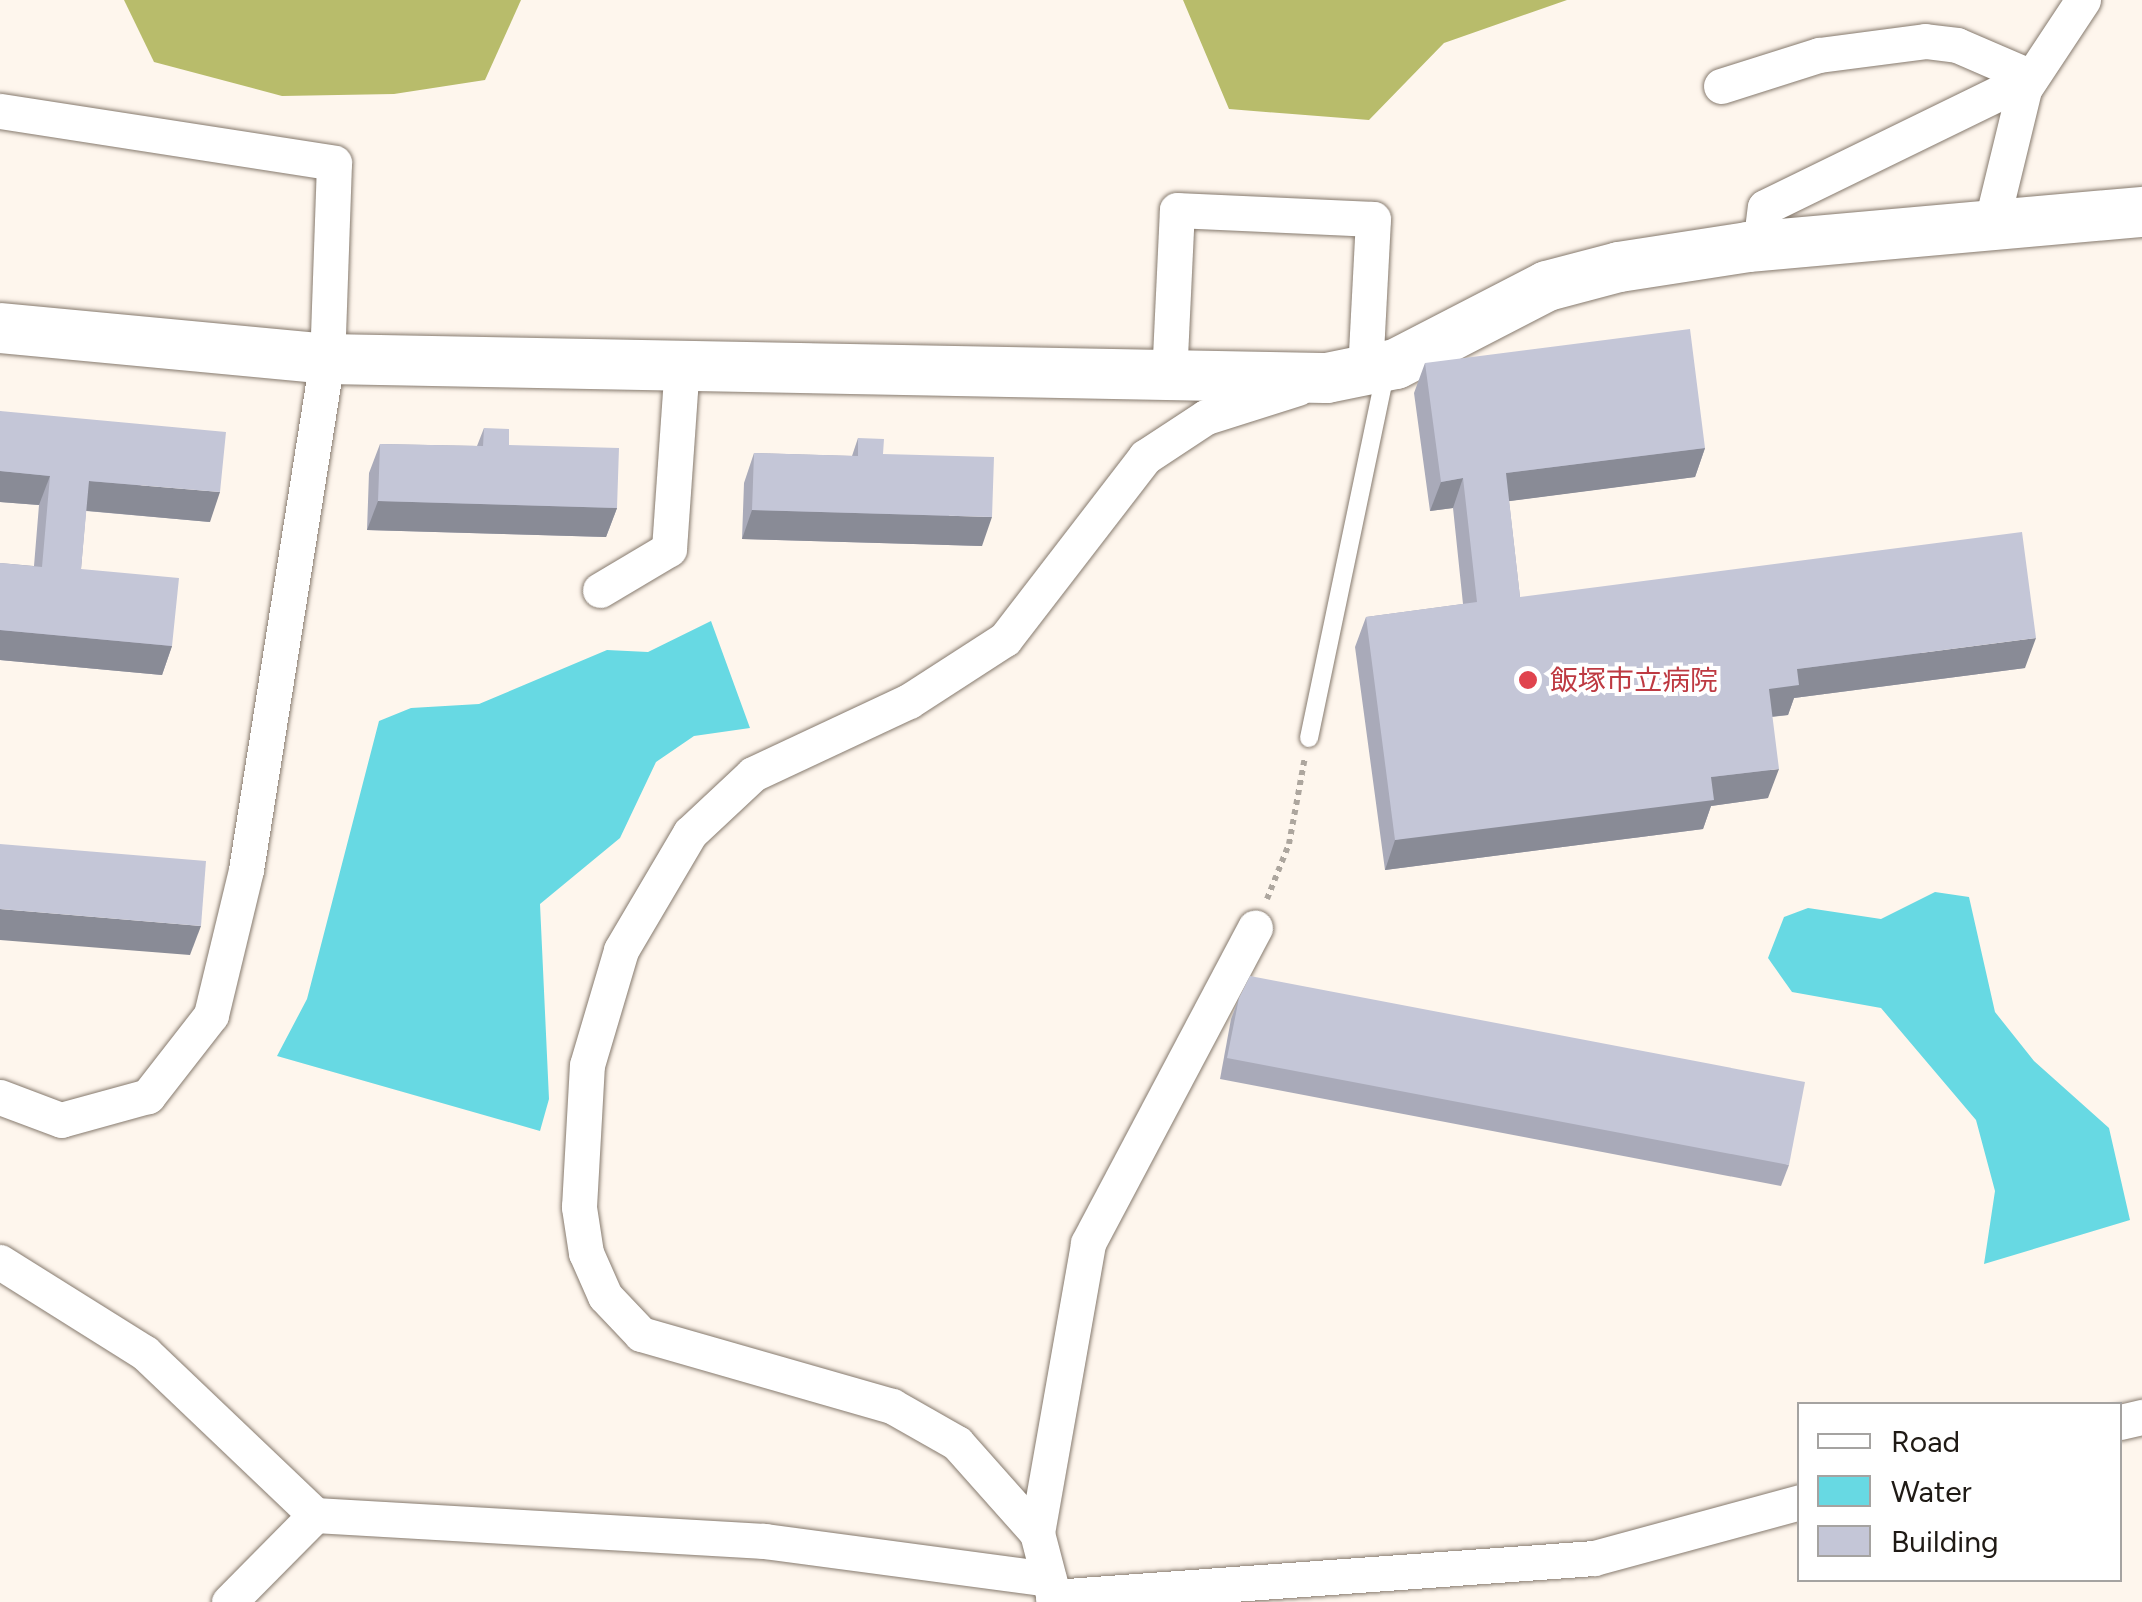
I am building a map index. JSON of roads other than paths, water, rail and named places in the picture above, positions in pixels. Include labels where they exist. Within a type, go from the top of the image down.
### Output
[{"type":"street","points":[[1990,229],[2031,77],[2083,0]]},
{"type":"street","points":[[1721,86],[1820,55],[1925,41],[1956,45],[2031,77]]},
{"type":"street","points":[[1760,246],[1765,207],[2031,77]]},
{"type":"street","points":[[0,111],[334,163],[327,359],[246,870],[211,1015],[148,1096],[61,1120],[0,1098]]},
{"type":"street","points":[[1169,378],[1176,210],[1373,219],[1360,371]]},
{"type":"street","points":[[1037,1533],[956,1443],[892,1406],[641,1334],[605,1296],[586,1253],[579,1207],[588,1064],[621,950],[690,832],[754,774],[909,701],[1005,640],[1145,457],[1206,417],[1360,371],[1547,286],[1618,268],[1760,246],[1990,229],[2142,212]]},
{"type":"street","points":[[0,328],[327,359],[1169,378],[1360,371]]},
{"type":"street","points":[[600,590],[669,549],[682,365]]},
{"type":"street","points":[[1052,1593],[1037,1533],[1088,1243],[1255,928]]},
{"type":"street","points":[[0,1262],[145,1354],[315,1514],[764,1540],[1052,1593],[1594,1558],[1797,1503]]},
{"type":"street","points":[[229,1602],[315,1514]]},
{"type":"lane","points":[[1309,738],[1360,371]]},
{"type":"water","points":[[711,621],[750,728],[694,736],[656,762],[620,838],[540,904],[549,1099],[540,1131],[277,1056],[307,999],[379,721],[411,708],[479,704],[607,650],[648,652]]},
{"type":"water","points":[[1935,892],[1969,897],[1995,1012],[2034,1061],[2109,1128],[2130,1220],[1984,1264],[1995,1191],[1976,1120],[1881,1008],[1792,992],[1768,958],[1784,917],[1808,908],[1881,919]]},
{"type":"place","name":"飯塚市立病院","points":[[1528,680]]}]
